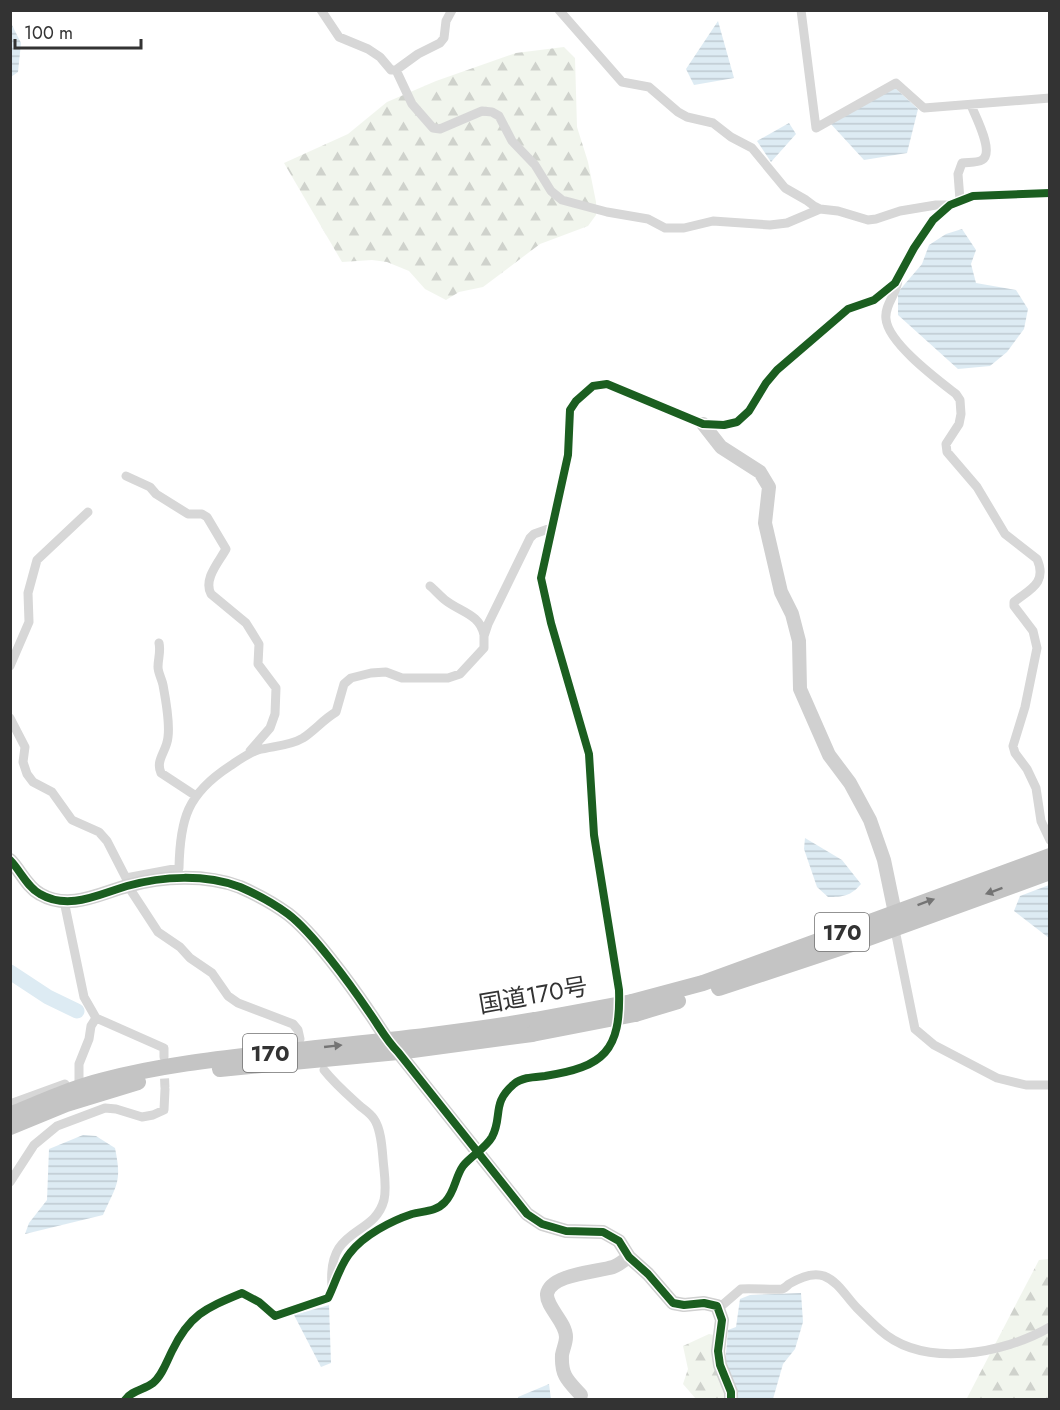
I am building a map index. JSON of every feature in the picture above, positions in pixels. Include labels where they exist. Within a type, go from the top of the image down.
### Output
[{"type":"highway","name":"国道170号","points":[[10,1127],[66,1104],[136,1082],[214,1070],[398,1052],[634,1008],[830,951],[895,920],[1050,856]]},
{"type":"highway","name":"国道170号","points":[[895,920],[1050,872]]},
{"type":"highway","name":"国道170号","points":[[10,1115],[51,1097],[101,1080],[202,1060],[534,1027]]},
{"type":"street","points":[[321,10],[339,36],[368,49],[380,57],[392,70],[396,70],[412,104],[433,128],[440,129],[482,111],[492,112],[499,116],[512,141],[535,165],[551,190],[562,200],[607,212],[648,219],[665,228],[673,229],[713,221],[788,223],[820,209]]},
{"type":"street","points":[[396,70],[418,54],[440,44],[444,38],[446,21],[452,10]]},
{"type":"street","points":[[559,10],[622,82],[649,87],[687,117],[713,123],[731,137],[752,148],[785,188],[820,209],[838,211],[868,220],[900,211],[950,205]]},
{"type":"street","points":[[801,10],[816,128],[896,83],[924,108],[1050,98]]},
{"type":"street","points":[[960,200],[959,167],[962,163],[980,161],[987,153],[984,136],[971,105]]},
{"type":"street","points":[[125,1400],[129,1394],[153,1383],[191,1320],[213,1305],[242,1293],[259,1302],[275,1316],[328,1298],[350,1253],[367,1238],[387,1225],[444,1204],[456,1184],[461,1168],[493,1136],[499,1102],[516,1082],[584,1068],[606,1051],[618,1028],[619,990],[594,834],[589,754],[551,623],[541,579],[568,455],[570,410],[576,400],[593,386],[607,384],[703,424],[724,425],[745,417],[777,370],[848,309],[874,300],[895,283],[914,248],[933,220],[950,205],[960,200],[996,194],[1050,193]]},
{"type":"street","points":[[899,276],[898,289],[887,309],[885,319],[888,327],[916,362],[956,394],[960,400],[959,424],[946,444],[947,452],[977,488],[1005,534],[1032,555],[1040,565],[1038,581],[1031,591],[1014,602],[1014,606],[1033,631],[1037,648],[1025,707],[1013,746],[1015,753],[1028,769],[1036,788],[1050,840]]},
{"type":"street","points":[[703,424],[721,447],[760,472],[770,487],[765,523],[781,592],[792,614],[799,641],[800,689],[829,755],[850,783],[870,820],[884,860],[915,1029],[934,1045],[997,1078],[1026,1085],[1050,1085]]},
{"type":"street","points":[[126,476],[150,487],[156,494],[188,513],[202,514],[207,517],[226,549],[208,583],[208,589],[246,623],[259,644],[258,664],[276,688],[275,714],[270,728],[246,755]]},
{"type":"street","points":[[10,666],[29,622],[28,593],[38,560],[88,512]]},
{"type":"street","points":[[484,636],[530,538],[534,534],[551,528]]},
{"type":"street","points":[[10,860],[39,894],[64,901],[78,902],[127,882],[179,868],[180,837],[184,820],[196,796],[209,780],[246,755],[302,738],[322,720],[336,712],[344,684],[351,678],[386,672],[402,678],[447,678],[460,674],[484,648],[482,627],[478,621],[444,599],[430,586]]},
{"type":"street","points":[[159,643],[161,652],[158,668],[163,684],[169,733],[166,749],[159,761],[159,768],[161,773],[196,796]]},
{"type":"street","points":[[10,718],[25,747],[23,762],[27,774],[33,782],[51,792],[72,820],[99,832],[107,841],[127,882],[158,932],[212,973],[228,996],[238,1003],[293,1024],[298,1030],[300,1039]]},
{"type":"street","points":[[127,882],[177,878],[211,880],[239,887],[289,915],[315,942],[370,1013],[386,1040],[398,1052],[526,1214],[542,1224],[566,1230],[603,1232],[619,1240],[629,1257],[648,1274],[673,1303],[684,1305],[704,1303],[718,1308],[741,1288],[783,1289],[804,1276],[822,1275],[836,1283],[856,1307],[883,1332],[928,1353],[965,1354],[985,1350],[1050,1328]]},
{"type":"street","points":[[64,901],[84,997],[96,1018],[164,1048],[164,1057]]},
{"type":"street","points":[[79,1081],[79,1064],[89,1040],[91,1026],[96,1018]]},
{"type":"street","points":[[324,1071],[374,1118],[378,1127],[382,1152],[385,1190],[380,1211],[372,1220],[343,1241],[338,1249],[333,1262],[333,1288]]},
{"type":"street","points":[[10,1104],[28,1096],[79,1081],[101,1080]]},
{"type":"street","points":[[10,1182],[34,1145],[57,1126],[105,1108],[142,1117],[153,1115],[164,1110],[165,1089]]},
{"type":"street","points":[[581,1395],[564,1377],[562,1355],[566,1336],[558,1315],[549,1303],[547,1294],[554,1283],[560,1280],[614,1266],[629,1257]]},
{"type":"street","points":[[717,1306],[722,1320],[718,1351],[720,1365],[731,1392],[731,1400]]},
{"type":"green space","points":[[564,47],[575,58],[577,127],[588,162],[596,202],[596,215],[588,226],[540,244],[483,287],[459,292],[446,300],[425,289],[409,271],[387,262],[372,260],[342,262],[284,163],[348,134],[387,102],[436,81],[516,53]]},
{"type":"green space","points":[[1049,1259],[1049,1399],[966,1400],[1039,1260]]},
{"type":"green space","points":[[709,1334],[714,1335],[731,1399],[696,1399],[683,1384],[688,1369],[683,1346]]},
{"type":"shaded area","points":[[718,21],[734,78],[694,85],[686,69]]},
{"type":"shaded area","points":[[11,23],[21,43],[18,72],[11,77]]},
{"type":"shaded area","points":[[893,86],[918,109],[907,153],[864,160],[830,123]]},
{"type":"shaded area","points":[[789,123],[796,134],[771,162],[757,141]]},
{"type":"shaded area","points":[[962,229],[976,250],[971,264],[976,283],[1016,290],[1028,309],[1024,329],[1007,352],[990,366],[958,369],[898,315],[898,292],[922,264],[929,245],[946,234]]},
{"type":"shaded area","points":[[805,838],[842,860],[861,884],[846,895],[828,897],[817,887],[804,849]]},
{"type":"shaded area","points":[[1050,885],[1049,938],[1014,911],[1020,896]]},
{"type":"shaded area","points":[[83,1135],[96,1136],[115,1148],[118,1168],[117,1183],[103,1215],[25,1234],[29,1223],[47,1200],[49,1149]]},
{"type":"shaded area","points":[[801,1293],[803,1322],[795,1349],[783,1364],[773,1399],[736,1399],[736,1387],[725,1365],[728,1330],[736,1327],[740,1299],[750,1295]]},
{"type":"shaded area","points":[[329,1305],[331,1363],[321,1367],[294,1315]]},
{"type":"shaded area","points":[[549,1384],[551,1399],[518,1399],[518,1397]]},
{"type":"waterway","points":[[10,972],[48,997],[77,1011]]},
{"type":"tunnel","points":[[164,1065],[165,1089]]},
{"type":"cycle path","points":[[125,1400],[156,1380],[185,1328],[200,1314],[218,1303],[242,1293],[259,1302],[275,1316],[328,1298],[346,1258],[363,1240],[378,1229],[395,1221],[434,1209],[445,1202],[463,1166],[492,1137],[502,1097],[514,1084],[525,1079],[582,1067],[595,1061],[612,1042],[617,1028],[619,990],[594,835],[589,754],[551,623],[541,578],[568,455],[570,410],[576,401],[593,386],[607,384],[703,424],[724,425],[737,422],[749,411],[777,370],[848,309],[874,300],[895,283],[914,248],[933,220],[950,205],[973,196],[1050,193]]},
{"type":"cycle path","points":[[10,860],[35,891],[51,899],[73,901],[155,880],[198,878],[240,887],[288,914],[309,933],[331,960],[390,1043],[527,1214],[542,1224],[566,1231],[603,1232],[619,1241],[629,1257],[648,1274],[673,1303],[684,1305],[704,1303],[717,1306],[722,1320],[718,1351],[720,1365],[731,1392],[731,1400]]}]
